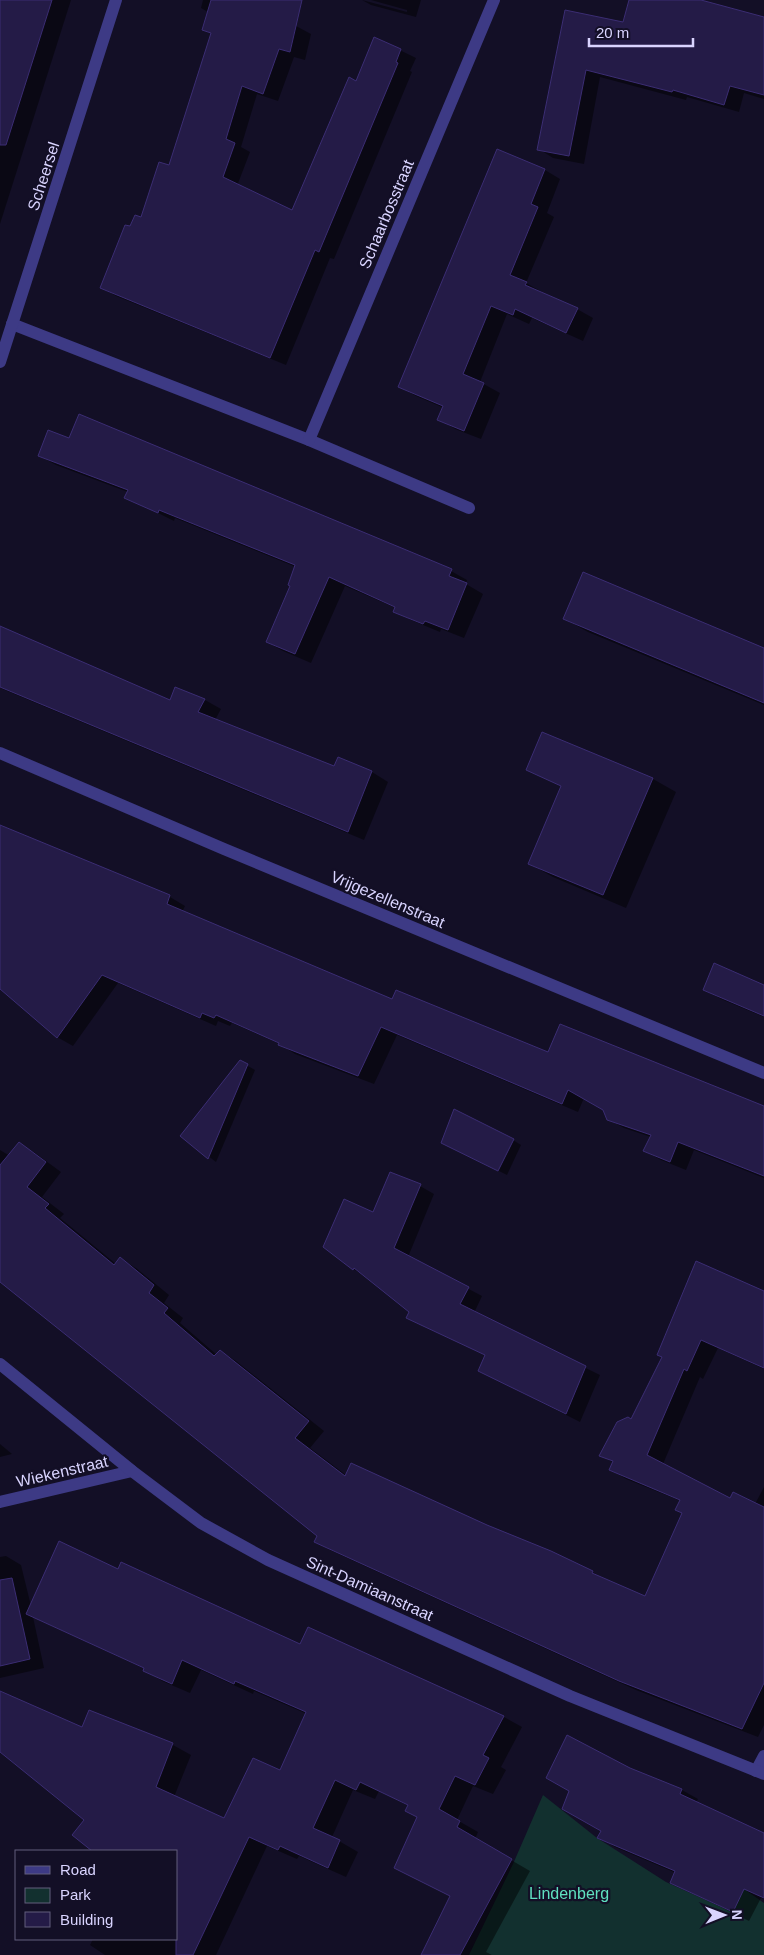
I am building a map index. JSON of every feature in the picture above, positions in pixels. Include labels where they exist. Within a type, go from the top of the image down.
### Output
[{"type":"street","name":"Scheersel","points":[[0,362],[116,0]]},
{"type":"street","name":"Schaarbosstraat","points":[[309,440],[494,0]]},
{"type":"street","points":[[12,324],[309,440],[469,508]]},
{"type":"street","name":"Vrijgezellenstraat","points":[[0,753],[242,856],[764,1073]]},
{"type":"street","name":"Sint-Damiaanstraat","points":[[0,1364],[132,1470],[202,1522],[268,1560],[570,1696],[760,1772]]},
{"type":"street","name":"Wiekenstraat","points":[[0,1502],[132,1470]]},
{"type":"street","points":[[760,1772],[764,1756]]},
{"type":"green space","name":"Lindenberg","points":[[543,1795],[597,1838],[666,1882],[732,1912],[744,1889],[764,1903],[764,1955],[469,1955],[513,1864]]},
{"type":"building","points":[[0,0],[52,0],[6,145],[0,145]]},
{"type":"building","points":[[211,0],[302,0],[290,52],[279,49],[263,94],[242,86],[226,139],[235,143],[223,177],[292,210],[349,77],[356,81],[374,37],[401,49],[396,62],[398,63],[319,252],[315,250],[270,358],[100,288],[125,225],[130,226],[135,215],[141,217],[159,162],[169,165],[211,33],[202,30]]},
{"type":"building","points":[[629,0],[701,0],[764,17],[764,95],[730,86],[724,105],[673,90],[672,92],[586,70],[569,156],[537,150],[565,10],[623,22]]},
{"type":"building","points":[[497,149],[545,169],[531,204],[538,207],[510,275],[527,282],[525,285],[578,308],[566,333],[515,309],[513,315],[491,306],[463,374],[484,383],[464,431],[437,420],[443,406],[398,387]]},
{"type":"building","points":[[79,414],[452,569],[449,576],[467,583],[448,630],[425,621],[423,624],[393,612],[395,607],[329,577],[295,654],[266,642],[290,586],[288,585],[295,565],[159,510],[158,513],[124,498],[128,490],[38,456],[48,430],[69,438]]},
{"type":"building","points":[[583,572],[764,648],[764,703],[563,619]]},
{"type":"building","points":[[0,626],[170,700],[175,687],[205,699],[198,712],[334,766],[338,757],[372,771],[348,832],[0,687]]},
{"type":"building","points":[[542,732],[653,778],[603,895],[528,864],[561,786],[526,770]]},
{"type":"building","points":[[0,825],[170,895],[167,904],[392,999],[396,990],[548,1052],[560,1024],[764,1106],[764,1176],[678,1142],[670,1162],[643,1151],[651,1135],[607,1120],[603,1110],[568,1090],[562,1104],[381,1027],[358,1076],[278,1045],[279,1043],[216,1015],[214,1018],[202,1013],[200,1018],[102,975],[57,1038],[0,989]]},
{"type":"building","points":[[714,963],[764,985],[764,1016],[703,990]]},
{"type":"building","points":[[240,1060],[248,1064],[208,1159],[180,1136]]},
{"type":"building","points":[[454,1109],[514,1139],[498,1171],[441,1143]]},
{"type":"building","points":[[19,1142],[46,1162],[27,1187],[49,1204],[45,1208],[114,1265],[120,1257],[154,1285],[149,1293],[168,1308],[164,1313],[214,1356],[220,1350],[309,1421],[295,1438],[345,1476],[351,1463],[487,1525],[551,1551],[593,1571],[592,1573],[645,1596],[682,1513],[675,1510],[680,1500],[609,1470],[613,1461],[599,1456],[617,1422],[628,1417],[631,1419],[662,1357],[657,1355],[696,1261],[764,1291],[764,1368],[701,1340],[687,1371],[684,1369],[647,1455],[730,1498],[733,1492],[764,1507],[764,1683],[742,1729],[619,1681],[314,1542],[317,1536],[0,1282],[0,1165]]},
{"type":"building","points":[[390,1172],[421,1184],[394,1248],[469,1287],[460,1304],[586,1366],[566,1414],[478,1371],[485,1355],[406,1318],[409,1312],[354,1268],[353,1270],[323,1247],[344,1199],[373,1212]]},
{"type":"building","points":[[59,1541],[118,1569],[121,1562],[300,1644],[308,1627],[504,1716],[483,1755],[489,1758],[475,1785],[455,1776],[439,1809],[460,1821],[457,1827],[512,1859],[460,1955],[421,1955],[450,1896],[394,1868],[417,1817],[405,1811],[408,1805],[360,1782],[356,1790],[335,1780],[313,1828],[340,1840],[328,1868],[280,1846],[278,1850],[249,1837],[193,1955],[176,1955],[176,1940],[178,1940],[178,1850],[91,1850],[72,1835],[84,1820],[0,1752],[0,1691],[82,1727],[89,1710],[173,1743],[156,1787],[224,1818],[253,1758],[280,1770],[306,1712],[235,1681],[234,1684],[182,1660],[172,1684],[143,1671],[144,1668],[26,1614]]},
{"type":"building","points":[[12,1578],[30,1659],[0,1666],[0,1580]]},
{"type":"building","points":[[567,1735],[630,1768],[682,1789],[680,1794],[764,1833],[764,1898],[744,1889],[733,1912],[670,1883],[675,1871],[597,1838],[601,1831],[562,1809],[569,1791],[546,1778]]}]
